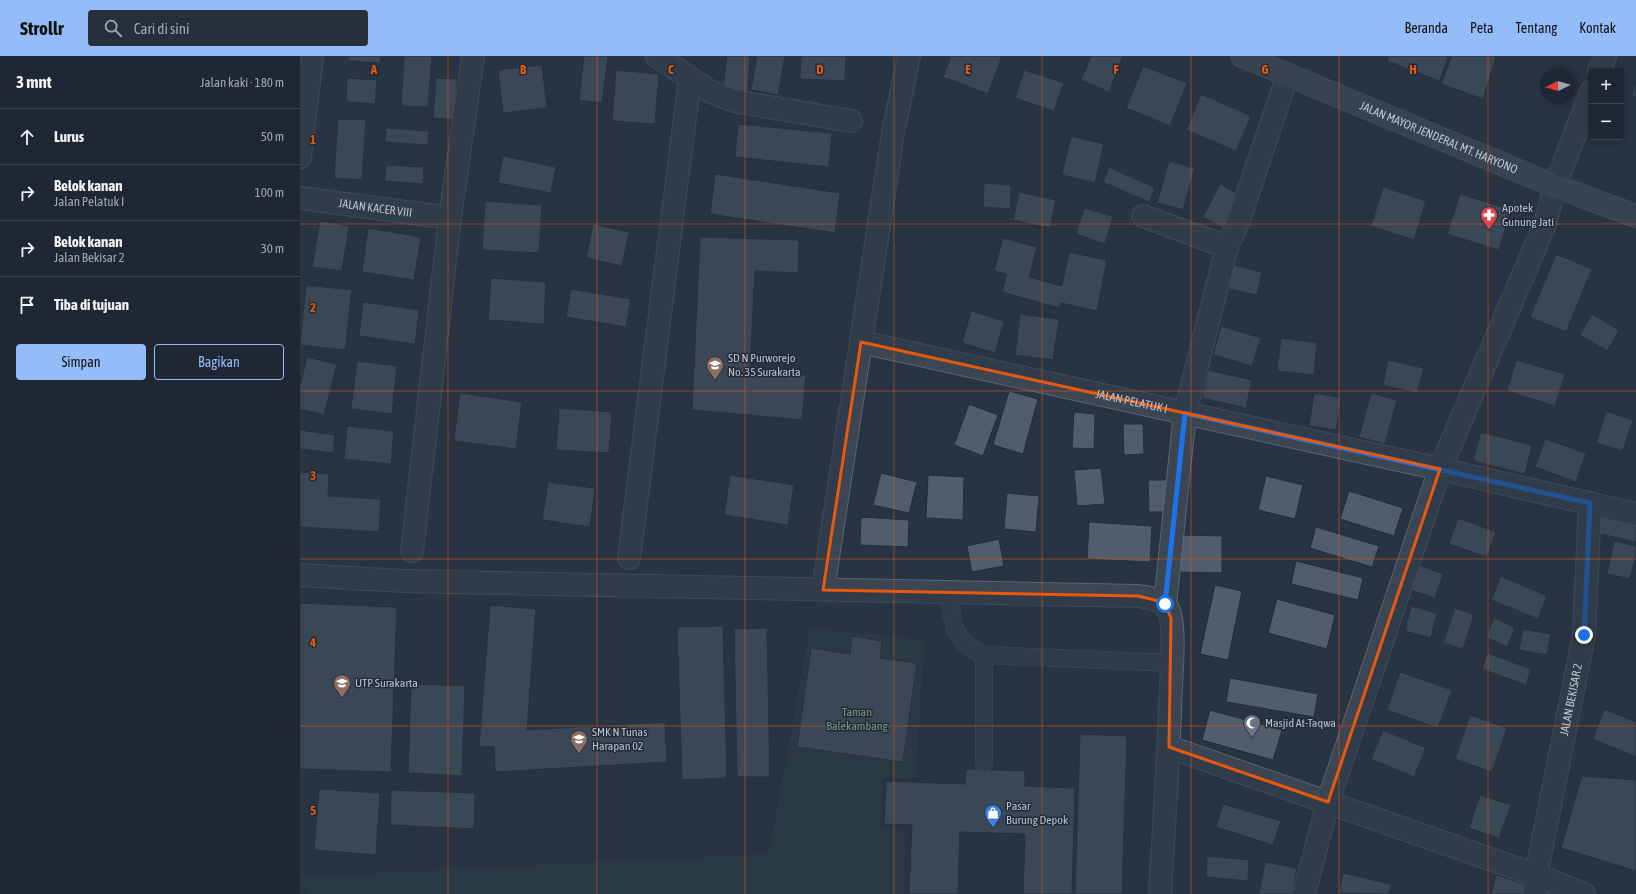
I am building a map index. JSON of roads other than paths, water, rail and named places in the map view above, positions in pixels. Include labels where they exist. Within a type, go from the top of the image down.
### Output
[{"type":"main road","name":"JALAN MAYOR JENDERAL MT. HARYONO","points":[[1242,56],[1556,186],[1636,216]]},
{"type":"street","points":[[300,157],[312,56]]},
{"type":"street","points":[[412,551],[450,218],[473,56]]},
{"type":"street","points":[[657,56],[709,91],[734,101],[851,121]]},
{"type":"street","points":[[823,590],[893,133],[909,56]]},
{"type":"street","points":[[1600,68],[1605,56]]},
{"type":"street","points":[[1165,604],[1185,413],[1227,247],[1238,223],[1288,74]]},
{"type":"street","points":[[629,558],[690,78]]},
{"type":"street","points":[[1304,894],[1328,802],[1440,469],[1545,224],[1556,186],[1588,100]]},
{"type":"street","name":"JALAN KACER VIII","points":[[300,198],[450,218]]},
{"type":"street","points":[[1143,216],[1227,247]]},
{"type":"street","name":"JALAN PELATUK I","points":[[861,342],[1440,469],[1636,514]]},
{"type":"street","name":"JALAN BEKISAR 2","points":[[1535,885],[1584,635],[1590,503]]},
{"type":"street","points":[[300,575],[403,581],[1138,596],[1155,600],[1165,604],[1169,610],[1171,618],[1172,663],[1169,747],[1160,894]]},
{"type":"street","points":[[1169,747],[1328,802],[1535,885],[1584,894]]},
{"type":"lane","points":[[949,592],[953,626],[962,641],[975,651],[984,655],[1172,663]]},
{"type":"lane","points":[[984,655],[984,762]]},
{"type":"place","name":"Apotek Gunung Jati","points":[[1489,230]]},
{"type":"place","name":"SD N Purworejo No. 35 Surakarta","points":[[715,380]]},
{"type":"place","name":"UTP Surakarta","points":[[342,698]]},
{"type":"place","name":"Masjid At-Taqwa","points":[[1252,738]]},
{"type":"place","name":"SMK N Tunas Harapan 02","points":[[579,754]]},
{"type":"place","name":"Pasar Burung Depok","points":[[993,828]]},
{"type":"park label","name":"Taman Balekambang","points":[[857,719]]}]
